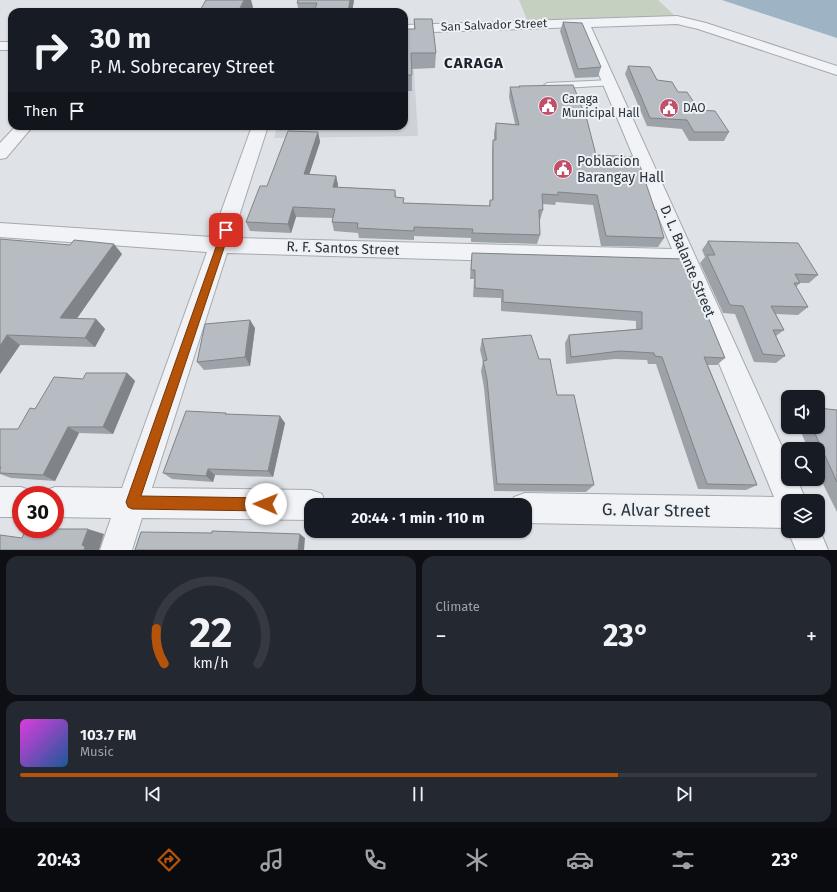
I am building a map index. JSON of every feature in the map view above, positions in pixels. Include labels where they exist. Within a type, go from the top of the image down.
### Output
[{"type":"street","name":"San Salvador Street","points":[[408,29],[677,20],[702,26],[837,71]]},
{"type":"street","name":"D. L. Balante Street","points":[[583,22],[611,83],[789,494]]},
{"type":"street","points":[[0,154],[21,130]]},
{"type":"street","points":[[116,550],[221,245],[259,130]]},
{"type":"street","name":"R. F. Santos Street","points":[[0,230],[221,245],[687,258]]},
{"type":"street","points":[[0,502],[12,502]]},
{"type":"street","points":[[64,502],[304,505]]},
{"type":"street","name":"G. Alvar Street","points":[[532,508],[781,512]]},
{"type":"street","points":[[807,538],[812,550]]},
{"type":"lane","points":[[541,87],[611,83]]},
{"type":"shaded area","points":[[408,38],[412,38],[418,136],[274,138],[276,130],[408,130]]},
{"type":"green space","points":[[519,0],[658,0],[675,16],[527,20]]},
{"type":"water","points":[[722,0],[837,0],[837,38]]},
{"type":"building","points":[[206,0],[244,0],[240,8],[201,8]]},
{"type":"building","points":[[298,0],[350,0],[349,8],[315,8],[317,3],[297,3]]},
{"type":"building","points":[[414,19],[432,19],[436,53],[411,53],[412,75],[408,75],[408,29],[415,29]]},
{"type":"building","points":[[563,22],[582,23],[601,67],[578,69]]},
{"type":"building","points":[[628,66],[650,67],[657,80],[672,82],[678,92],[687,92],[699,110],[715,111],[729,132],[694,132],[687,120],[650,118]]},
{"type":"building","points":[[573,85],[587,120],[596,155],[637,157],[656,210],[664,238],[606,236],[597,195],[558,192],[558,195],[542,194],[543,210],[539,210],[540,235],[472,233],[473,229],[414,227],[414,231],[357,228],[358,223],[332,222],[335,209],[293,207],[288,224],[246,222],[260,186],[267,186],[288,131],[318,132],[304,174],[336,176],[333,187],[395,190],[395,197],[404,198],[403,203],[490,206],[490,200],[493,200],[493,140],[496,140],[496,123],[519,125],[510,87]]},
{"type":"building","points":[[0,239],[70,245],[74,240],[114,244],[60,318],[96,319],[85,338],[7,335],[0,346]]},
{"type":"building","points":[[708,241],[798,243],[818,275],[795,274],[800,283],[794,283],[808,307],[771,306],[784,330],[773,330],[785,356],[763,354],[743,306],[730,305],[707,255],[715,255]]},
{"type":"building","points":[[472,253],[684,259],[725,358],[704,357],[757,485],[707,484],[662,357],[655,356],[654,353],[620,351],[571,357],[569,335],[642,329],[642,312],[503,302],[503,290],[475,288],[475,270],[471,270]]},
{"type":"building","points":[[250,320],[245,357],[197,362],[205,324]]},
{"type":"building","points":[[531,335],[539,359],[550,359],[557,395],[574,395],[594,485],[497,484],[487,379],[483,361],[487,360],[482,339]]},
{"type":"building","points":[[86,373],[127,373],[103,427],[68,427],[43,475],[0,473],[0,429],[18,429],[30,408],[35,409],[54,377],[83,379]]},
{"type":"building","points":[[825,409],[837,410],[837,482],[825,456],[825,442],[819,442],[815,434],[825,434]]},
{"type":"building","points":[[186,411],[280,416],[268,471],[208,469],[206,476],[163,473]]},
{"type":"building","points":[[64,529],[88,529],[82,545],[85,547],[84,550],[0,550],[0,535],[12,537],[12,538],[64,538]]},
{"type":"building","points":[[212,531],[300,534],[298,550],[135,550],[141,532],[212,533]]},
{"type":"place","name":"Caraga Municipal Hall","points":[[548,106]]},
{"type":"place","name":"DAO","points":[[669,108]]},
{"type":"place","name":"Poblacion Barangay Hall","points":[[563,169]]},
{"type":"district","name":"CARAGA","points":[[474,63]]},
{"type":"route","points":[[226,230],[132,502],[266,504]]}]
